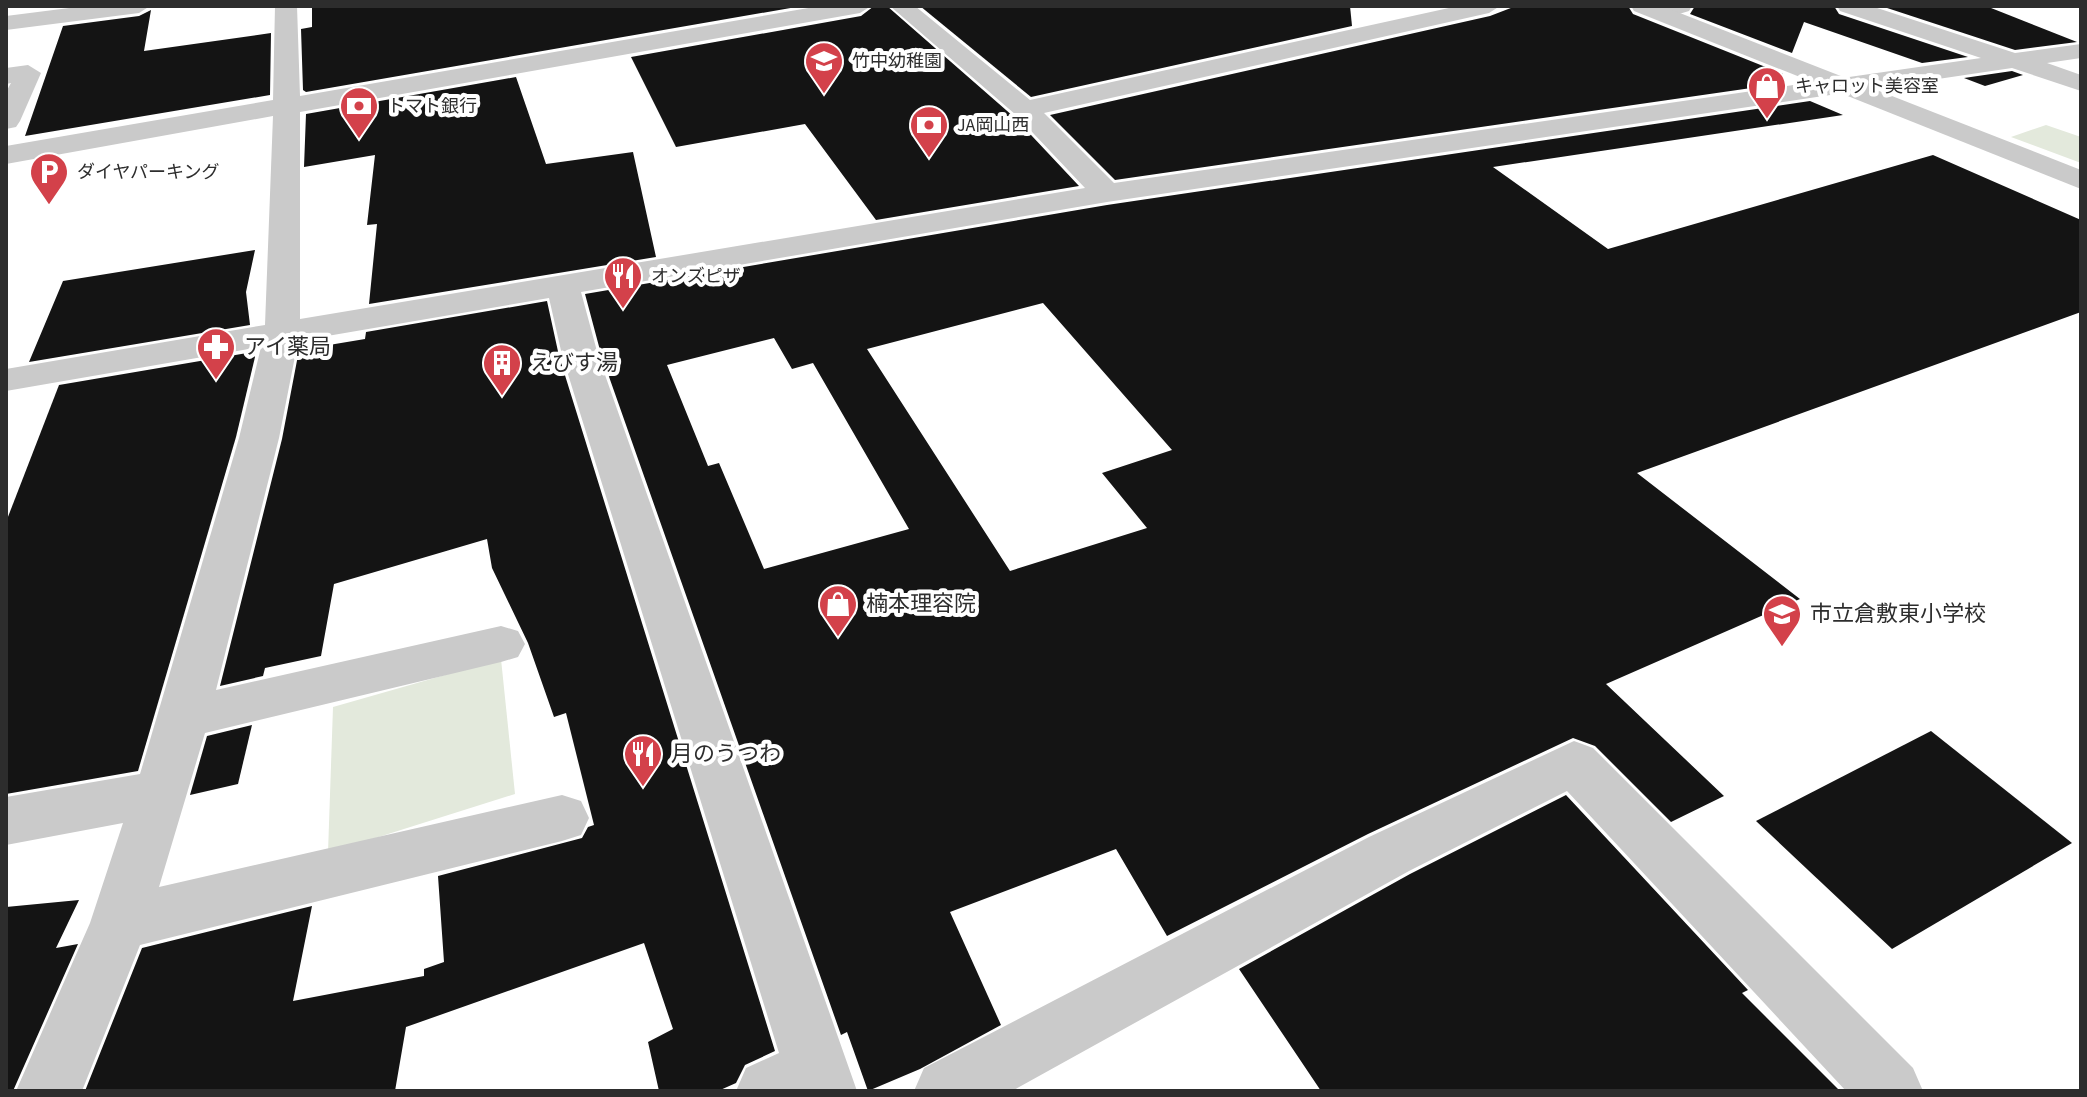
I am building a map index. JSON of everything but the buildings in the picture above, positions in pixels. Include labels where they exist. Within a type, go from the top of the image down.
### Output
[{"type":"street","points":[[6,23],[139,6]]},
{"type":"street","points":[[49,1091],[119,923],[184,718],[259,438],[282,334],[287,198],[286,6]]},
{"type":"street","points":[[6,155],[860,6]]},
{"type":"street","points":[[901,6],[1025,109],[1107,193]]},
{"type":"street","points":[[1025,109],[1489,6]]},
{"type":"street","points":[[1849,6],[2081,83]]},
{"type":"street","points":[[1661,8],[1843,86],[2081,180]]},
{"type":"street","points":[[6,121],[17,74],[52,17]]},
{"type":"street","points":[[6,380],[1107,193],[2081,51]]},
{"type":"street","points":[[563,287],[585,370],[803,1084]]},
{"type":"street","points":[[184,718],[501,644]]},
{"type":"street","points":[[947,1091],[1389,854],[1574,763],[1890,1091]]},
{"type":"street","points":[[6,821],[160,793]]},
{"type":"street","points":[[119,923],[562,818]]},
{"type":"shaded area","points":[[2046,125],[2081,137],[2081,163],[2011,137]]},
{"type":"shaded area","points":[[501,659],[515,794],[328,853],[333,707]]},
{"type":"place","name":"竹中幼稚園","points":[[824,95]]},
{"type":"place","name":"キャロット美容室","points":[[1767,120]]},
{"type":"place","name":"トマト銀行","points":[[359,140]]},
{"type":"place","name":"JA岡山西","points":[[929,159]]},
{"type":"place","name":"ダイヤパーキング","points":[[49,206]]},
{"type":"place","name":"オンズピザ","points":[[623,310]]},
{"type":"place","name":"アイ薬局","points":[[216,381]]},
{"type":"place","name":"えびす湯","points":[[502,397]]},
{"type":"place","name":"楠本理容院","points":[[838,638]]},
{"type":"place","name":"市立倉敷東小学校","points":[[1782,648]]},
{"type":"place","name":"月のうつわ","points":[[643,788]]}]
